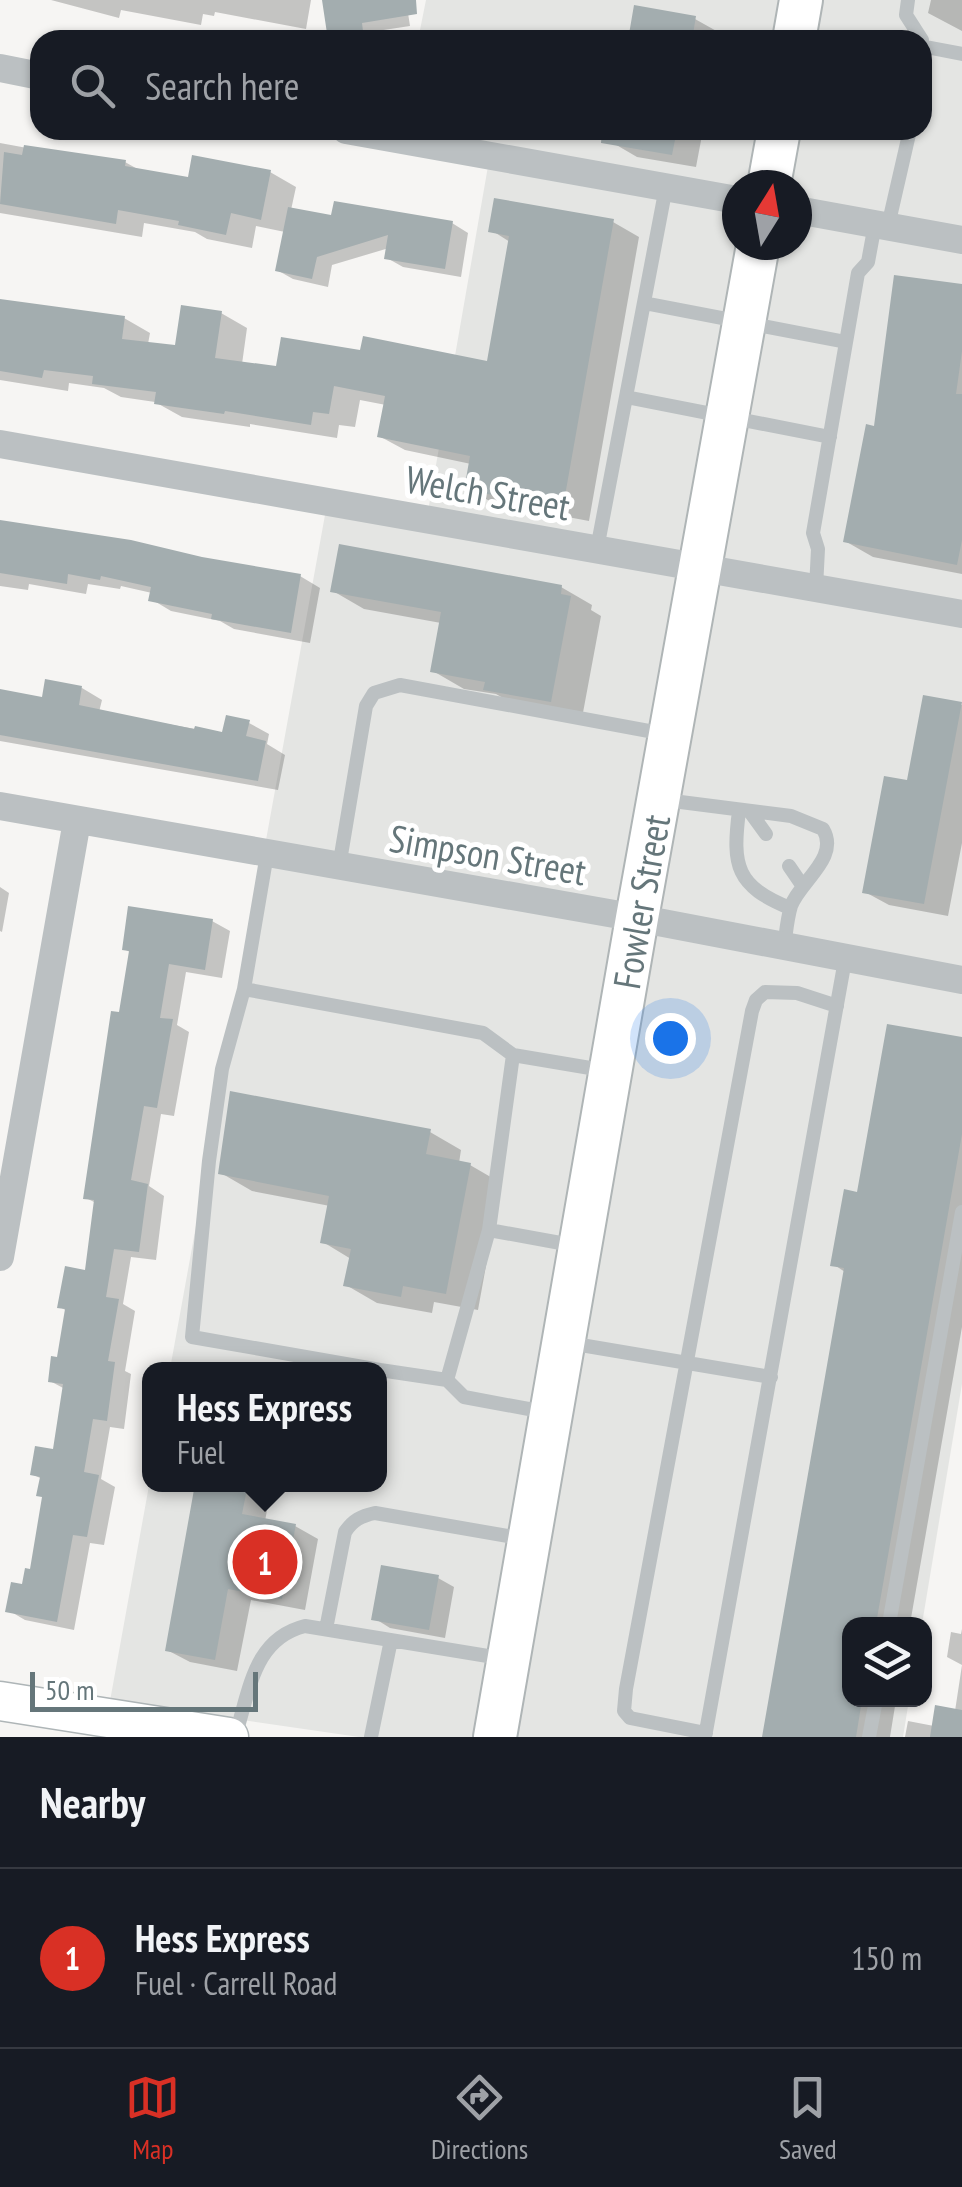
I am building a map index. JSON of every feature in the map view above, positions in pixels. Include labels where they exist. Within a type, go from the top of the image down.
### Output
[{"type":"main road","points":[[796,30],[801,0]]},
{"type":"main road","points":[[771,170],[776,140]]},
{"type":"main road","name":"Fowler Street","points":[[495,1737],[755,260]]},
{"type":"street","points":[[0,68],[30,74]]},
{"type":"street","points":[[402,140],[722,197]]},
{"type":"street","points":[[812,213],[962,240]]},
{"type":"street","name":"Welch Street","points":[[0,444],[962,614]]},
{"type":"street","name":"Simpson Street","points":[[0,806],[637,918],[962,980]]},
{"type":"street","points":[[0,1258],[76,821]]},
{"type":"street","points":[[0,1700],[232,1737]]},
{"type":"lane","points":[[908,0],[906,14],[916,30]]},
{"type":"lane","points":[[932,45],[962,54]]},
{"type":"lane","points":[[816,588],[818,549],[814,533],[858,274],[868,262],[882,225],[907,140]]},
{"type":"lane","points":[[597,550],[666,187]]},
{"type":"lane","points":[[644,302],[846,342]]},
{"type":"lane","points":[[626,396],[830,437]]},
{"type":"lane","points":[[339,866],[366,706],[374,693],[400,686],[671,735]]},
{"type":"lane","points":[[659,800],[791,816],[823,829],[828,846],[824,859],[802,885],[790,908],[784,948]]},
{"type":"lane","points":[[744,812],[766,834]]},
{"type":"lane","points":[[744,812],[734,850],[740,870],[764,897],[790,908]]},
{"type":"lane","points":[[266,854],[244,989],[222,1070],[192,1337],[334,1362]]},
{"type":"lane","points":[[789,866],[802,885]]},
{"type":"lane","points":[[837,1006],[797,993],[765,992],[756,1000],[624,1711],[641,1722],[705,1735],[771,1377],[837,1006],[845,960]]},
{"type":"lane","points":[[244,989],[484,1033],[513,1055],[610,1071]]},
{"type":"lane","points":[[447,1380],[489,1230],[513,1055]]},
{"type":"lane","points":[[890,1617],[962,1212]]},
{"type":"lane","points":[[489,1230],[580,1246]]},
{"type":"lane","points":[[563,1342],[771,1377]]},
{"type":"lane","points":[[387,1371],[447,1380],[464,1396],[551,1412]]},
{"type":"lane","points":[[326,1630],[346,1532],[362,1515],[374,1512],[529,1540]]},
{"type":"lane","points":[[232,1737],[260,1658],[286,1631],[306,1626],[508,1659]]},
{"type":"lane","points":[[371,1737],[391,1640]]},
{"type":"lane","points":[[870,1737],[875,1707]]},
{"type":"shaded area","points":[[426,0],[785,0],[780,30],[420,30]]},
{"type":"shaded area","points":[[817,0],[962,0],[962,1384],[923,1617],[842,1617],[842,1707],[908,1707],[903,1737],[511,1737],[772,260],[812,260],[812,170],[788,170],[793,140],[932,140],[932,30],[812,30]]},
{"type":"shaded area","points":[[449,140],[761,140],[756,170],[722,170],[722,260],[734,260],[479,1737],[359,1737],[110,1701],[148,1492],[387,1492],[387,1362],[171,1362],[329,493],[428,511],[491,149]]},
{"type":"building","points":[[322,0],[416,0],[417,14],[362,23],[363,30],[326,30]]},
{"type":"building","points":[[634,5],[696,16],[694,30],[630,30]]},
{"type":"building","points":[[601,140],[675,140],[672,155]]},
{"type":"building","points":[[24,145],[126,160],[125,166],[188,177],[192,155],[271,170],[261,220],[231,213],[226,235],[178,225],[179,221],[118,210],[116,224],[0,204],[4,152],[22,155]]},
{"type":"building","points":[[494,198],[614,219],[563,507],[464,490],[470,456],[377,437],[385,396],[334,386],[329,414],[313,412],[311,425],[154,404],[156,392],[92,384],[93,376],[44,370],[42,378],[0,371],[0,299],[125,316],[122,339],[175,345],[181,305],[222,311],[215,358],[276,366],[281,337],[360,350],[363,336],[487,361],[509,236],[488,232]]},
{"type":"building","points":[[334,201],[453,221],[445,269],[384,259],[388,235],[317,257],[312,279],[275,271],[288,207],[331,215]]},
{"type":"building","points":[[894,275],[962,284],[962,351],[956,394],[962,394],[962,540],[957,565],[843,542],[866,424],[874,426]]},
{"type":"building","points":[[0,520],[131,540],[301,574],[291,633],[211,619],[212,614],[148,601],[151,587],[101,576],[100,580],[68,574],[67,584],[0,573]]},
{"type":"building","points":[[339,544],[562,585],[561,594],[571,596],[551,702],[483,690],[485,682],[430,672],[441,612],[330,592]]},
{"type":"building","points":[[45,679],[82,686],[79,705],[194,729],[195,726],[222,732],[226,715],[250,720],[246,736],[266,741],[258,781],[0,735],[0,689],[42,697]]},
{"type":"building","points":[[923,695],[962,702],[924,904],[862,893],[884,776],[907,780]]},
{"type":"building","points":[[128,906],[213,919],[205,970],[169,964],[160,1018],[173,1019],[157,1108],[144,1106],[131,1180],[148,1184],[139,1252],[114,1249],[106,1297],[119,1299],[108,1361],[115,1362],[107,1421],[93,1419],[84,1472],[99,1475],[87,1537],[73,1535],[57,1622],[5,1612],[11,1582],[22,1584],[25,1568],[30,1569],[42,1497],[36,1496],[40,1477],[30,1475],[35,1446],[53,1449],[63,1384],[48,1382],[51,1356],[57,1357],[65,1309],[57,1308],[65,1266],[85,1270],[94,1200],[83,1199],[111,1011],[119,1012],[129,951],[122,950]]},
{"type":"building","points":[[887,1024],[962,1037],[962,1134],[877,1617],[842,1617],[842,1707],[861,1707],[856,1737],[762,1737],[844,1268],[830,1266],[844,1189],[857,1192]]},
{"type":"building","points":[[230,1091],[431,1129],[426,1154],[471,1163],[446,1294],[403,1286],[401,1297],[343,1286],[351,1249],[320,1243],[329,1196],[218,1174]]},
{"type":"building","points":[[194,1492],[246,1492],[242,1514],[296,1524],[282,1599],[228,1589],[215,1660],[165,1651]]},
{"type":"building","points":[[381,1565],[439,1575],[429,1630],[371,1620]]},
{"type":"building","points":[[935,1705],[962,1710],[962,1737],[930,1737]]},
{"type":"place","name":"Hess Express","points":[[265,1562]]}]
